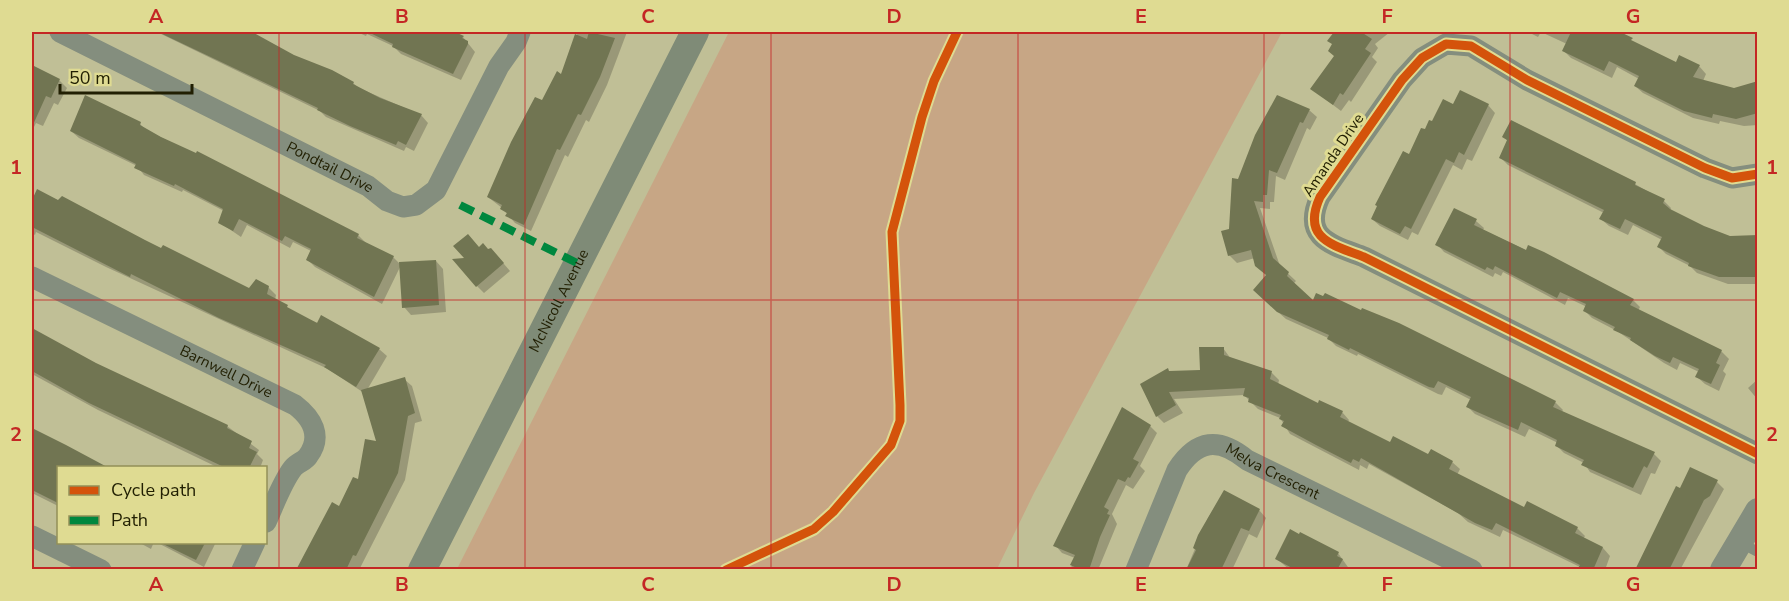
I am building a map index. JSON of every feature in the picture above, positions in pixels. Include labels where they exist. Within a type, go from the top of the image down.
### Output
[{"type":"main road","name":"McNicoll Avenue","points":[[422,570],[695,32]]},
{"type":"street","name":"Pondtail Drive","points":[[60,32],[368,186],[387,201],[403,207],[416,206],[436,190],[499,66],[516,42],[520,32]]},
{"type":"street","name":"Amanda Drive","points":[[1758,174],[1732,178],[1705,168],[1527,80],[1471,46],[1446,44],[1422,57],[1402,80],[1320,197],[1314,209],[1314,221],[1318,236],[1324,241],[1364,257],[1758,454]]},
{"type":"street","name":"Barnwell Drive","points":[[32,277],[295,405],[306,414],[315,427],[315,441],[308,457],[294,467],[267,520]]},
{"type":"street","name":"Melva Crescent","points":[[1136,570],[1177,470],[1186,457],[1199,447],[1211,444],[1235,449],[1247,460],[1472,570]]},
{"type":"street","points":[[1723,570],[1748,546],[1758,511]]},
{"type":"street","points":[[32,536],[101,570]]},
{"type":"street","points":[[243,570],[255,544]]},
{"type":"shaded area","points":[[729,32],[1282,32],[1034,493],[997,569],[457,569]]},
{"type":"building","points":[[158,32],[252,32],[294,55],[332,70],[380,98],[422,114],[406,145],[398,141],[396,145],[350,126],[317,110],[318,108]]},
{"type":"building","points":[[368,32],[455,32],[464,36],[462,38],[468,41],[468,44],[453,74],[392,47],[393,44]]},
{"type":"building","points":[[589,32],[615,38],[600,77],[581,115],[578,114],[560,150],[557,149],[524,225],[505,216],[507,213],[500,209],[502,205],[487,197],[511,142],[535,97],[542,100],[557,71],[561,74],[575,34],[587,39]]},
{"type":"building","points":[[1334,32],[1361,32],[1372,39],[1365,49],[1371,53],[1343,95],[1340,93],[1333,105],[1310,89],[1334,56],[1328,51],[1332,44],[1327,41]]},
{"type":"building","points":[[1571,32],[1620,32],[1633,38],[1631,40],[1676,62],[1679,55],[1700,65],[1693,77],[1734,88],[1758,81],[1758,113],[1736,119],[1713,114],[1712,118],[1684,111],[1634,86],[1639,76],[1609,61],[1604,71],[1562,51]]},
{"type":"building","points":[[32,65],[60,79],[51,98],[46,96],[32,127]]},
{"type":"building","points":[[1460,90],[1489,104],[1464,155],[1459,152],[1454,163],[1446,159],[1411,229],[1405,226],[1400,234],[1371,219],[1377,206],[1375,205],[1403,151],[1409,154],[1421,128],[1425,129],[1429,120],[1432,121],[1443,99],[1453,104]]},
{"type":"building","points":[[85,95],[141,122],[140,125],[161,137],[196,153],[197,151],[359,234],[357,238],[394,256],[374,297],[306,260],[311,249],[285,236],[282,241],[239,219],[233,231],[218,223],[223,209],[175,184],[174,186],[134,168],[136,164],[70,131]]},
{"type":"building","points":[[1277,95],[1310,109],[1303,123],[1300,122],[1277,173],[1269,170],[1267,195],[1263,195],[1263,202],[1254,201],[1273,258],[1289,272],[1287,276],[1313,300],[1316,293],[1323,296],[1325,293],[1361,310],[1362,308],[1399,323],[1556,401],[1553,407],[1655,452],[1647,468],[1644,466],[1633,488],[1581,465],[1584,460],[1555,446],[1557,440],[1521,422],[1518,430],[1466,407],[1471,397],[1438,381],[1434,388],[1429,387],[1327,339],[1329,335],[1277,312],[1253,290],[1266,275],[1255,266],[1251,250],[1228,256],[1221,231],[1229,229],[1232,178],[1238,179],[1255,135]]},
{"type":"building","points":[[1511,120],[1636,182],[1635,185],[1665,199],[1663,203],[1670,209],[1704,226],[1730,236],[1758,235],[1758,277],[1719,277],[1688,266],[1689,263],[1657,247],[1662,237],[1625,219],[1620,229],[1599,219],[1604,210],[1499,158],[1507,140],[1502,137]]},
{"type":"building","points":[[37,189],[58,200],[62,196],[161,248],[163,245],[249,288],[256,279],[269,286],[267,294],[288,305],[287,307],[317,323],[321,315],[380,348],[356,387],[324,367],[326,365],[219,318],[131,274],[130,277],[32,227],[32,200]]},
{"type":"building","points":[[1454,208],[1477,219],[1474,225],[1526,250],[1528,245],[1544,252],[1634,299],[1630,305],[1722,350],[1716,363],[1720,365],[1711,384],[1695,377],[1699,369],[1673,357],[1670,363],[1655,356],[1630,340],[1631,338],[1613,330],[1615,327],[1583,311],[1586,304],[1560,292],[1557,298],[1495,266],[1493,270],[1487,267],[1485,270],[1435,245]]},
{"type":"building","points":[[468,234],[479,247],[483,243],[488,249],[491,248],[504,263],[476,287],[452,259],[464,258],[453,246]]},
{"type":"building","points":[[436,260],[439,305],[402,308],[399,262]]},
{"type":"building","points":[[32,328],[96,363],[228,425],[227,428],[252,441],[249,448],[257,452],[250,466],[222,466],[89,403],[32,371]]},
{"type":"building","points":[[1199,347],[1224,347],[1224,355],[1272,371],[1270,379],[1318,403],[1319,400],[1343,411],[1340,417],[1390,442],[1393,436],[1428,454],[1431,449],[1453,461],[1449,469],[1524,507],[1527,501],[1578,527],[1575,533],[1603,547],[1593,570],[1577,570],[1580,565],[1496,523],[1492,530],[1475,523],[1361,458],[1359,462],[1353,459],[1351,463],[1316,445],[1281,426],[1284,421],[1279,419],[1281,415],[1248,402],[1249,398],[1243,396],[1245,388],[1169,392],[1176,405],[1156,417],[1140,384],[1168,368],[1169,371],[1200,370]]},
{"type":"building","points":[[405,377],[415,413],[408,416],[398,473],[356,556],[353,555],[346,570],[296,570],[332,502],[339,506],[353,477],[358,479],[365,439],[376,441],[361,390]]},
{"type":"building","points":[[1122,407],[1151,425],[1133,459],[1139,462],[1130,478],[1128,477],[1125,482],[1118,479],[1104,507],[1109,510],[1107,514],[1110,515],[1089,570],[1082,570],[1070,565],[1075,555],[1053,546]]},
{"type":"building","points":[[32,428],[105,466],[57,466],[57,502],[32,490]]},
{"type":"building","points":[[1690,467],[1718,480],[1710,496],[1704,500],[1669,570],[1635,570],[1676,486],[1680,488]]},
{"type":"building","points":[[1224,490],[1260,509],[1249,531],[1241,528],[1221,570],[1186,570],[1196,550],[1193,548],[1198,535]]},
{"type":"building","points":[[1290,529],[1339,552],[1337,556],[1343,559],[1337,570],[1296,570],[1275,559]]},
{"type":"building","points":[[163,544],[204,544],[196,560]]},
{"type":"marked path","points":[[460,205],[577,263]]},
{"type":"cycle path","points":[[726,570],[814,529],[833,512],[891,445],[900,421],[892,232],[922,117],[934,81],[957,32]]},
{"type":"cycle path","points":[[1758,174],[1732,178],[1705,168],[1527,80],[1471,46],[1446,44],[1422,58],[1402,80],[1320,197],[1314,222],[1317,231],[1331,244],[1364,257],[1758,454]]}]
